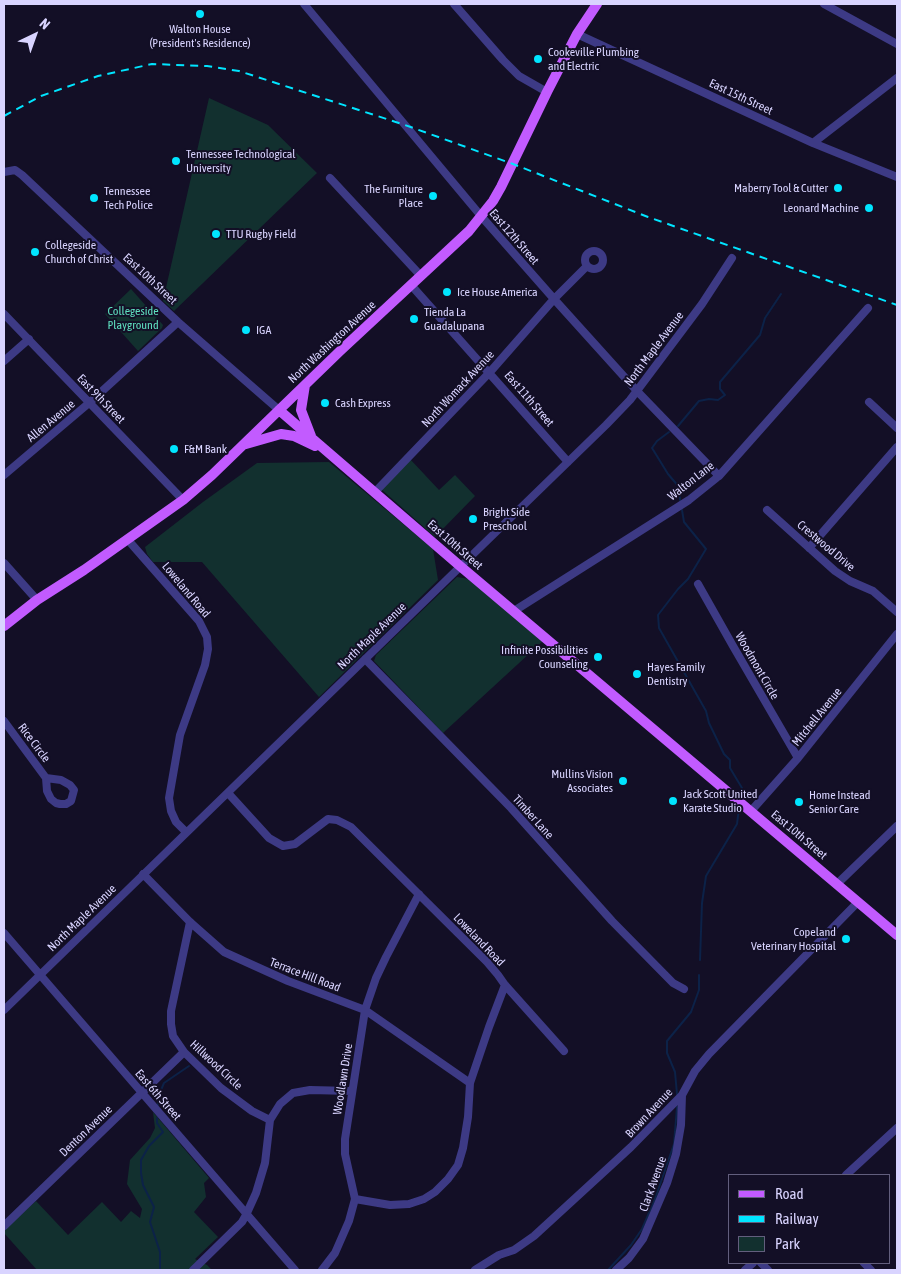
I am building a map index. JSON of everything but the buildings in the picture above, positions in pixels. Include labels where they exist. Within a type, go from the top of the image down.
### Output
[{"type":"main road","name":"North Washington Avenue","points":[[4,626],[37,600],[128,540],[182,500],[243,445],[469,231],[501,187],[578,34],[597,4]]},
{"type":"main road","points":[[305,385],[302,412],[311,437]]},
{"type":"main road","name":"East 10th Street","points":[[280,410],[460,566],[897,935]]},
{"type":"main road","points":[[243,445],[281,434],[294,436],[327,451]]},
{"type":"street","name":"East 12th Street","points":[[304,4],[481,216],[637,391],[719,476]]},
{"type":"street","points":[[454,4],[519,76],[548,92]]},
{"type":"street","points":[[824,4],[897,44]]},
{"type":"street","name":"East 15th Street","points":[[578,34],[813,143],[897,177]]},
{"type":"street","points":[[813,143],[897,78]]},
{"type":"street","name":"East 10th Street","points":[[4,172],[14,170],[22,175],[178,322],[280,410]]},
{"type":"street","points":[[330,178],[422,276]]},
{"type":"street","name":"North Maple Avenue","points":[[4,1010],[606,426],[637,391],[702,304],[732,258]]},
{"type":"street","name":"North Womack Avenue","points":[[375,492],[490,372],[554,299],[587,266]]},
{"type":"street","name":"East 11th Street","points":[[411,285],[568,462]]},
{"type":"street","name":"Walton Lane","points":[[514,611],[689,500],[719,476],[868,308]]},
{"type":"street","name":"East 9th Street","points":[[4,314],[182,500]]},
{"type":"street","name":"Allen Avenue","points":[[4,475],[89,403],[178,322]]},
{"type":"street","points":[[4,361],[29,339]]},
{"type":"street","points":[[869,402],[897,428]]},
{"type":"street","points":[[809,548],[897,447]]},
{"type":"street","name":"Crestwood Drive","points":[[767,510],[835,571],[850,581],[873,590],[897,612]]},
{"type":"street","name":"Loweland Road","points":[[128,540],[199,621],[207,637],[208,649],[205,665],[180,735],[169,798],[171,811],[176,822],[186,832]]},
{"type":"street","points":[[4,563],[37,600]]},
{"type":"street","name":"Woodmont Circle","points":[[698,584],[798,758]]},
{"type":"street","name":"Mitchell Avenue","points":[[751,811],[798,758],[897,634]]},
{"type":"street","name":"Timber Lane","points":[[365,659],[511,808],[612,921],[673,984],[684,989]]},
{"type":"street","name":"Rice Circle","points":[[4,721],[46,778]]},
{"type":"street","name":"Loweland Road","points":[[228,793],[269,838],[283,846],[296,844],[328,819],[337,820],[351,827],[486,962],[505,985],[470,1083],[468,1117],[458,1165],[435,1192],[424,1199],[410,1204],[390,1205],[355,1199]]},
{"type":"street","points":[[837,884],[897,826]]},
{"type":"street","name":"Terrace Hill Road","points":[[143,874],[190,922],[224,952],[288,981],[365,1010],[470,1083]]},
{"type":"street","name":"Woodlawn Drive","points":[[355,1199],[345,1154],[345,1139],[365,1010],[376,978],[419,894]]},
{"type":"street","name":"Brown Avenue","points":[[476,1270],[499,1255],[514,1250],[534,1236],[632,1147],[682,1095],[695,1071],[709,1054],[858,902]]},
{"type":"street","name":"Hillwood Circle","points":[[190,922],[171,1011],[170,1024],[173,1036],[184,1052],[221,1088],[252,1112],[270,1120]]},
{"type":"street","name":"East 6th Street","points":[[4,933],[294,1270]]},
{"type":"street","points":[[505,985],[564,1051]]},
{"type":"street","name":"Denton Avenue","points":[[4,1226],[184,1052]]},
{"type":"street","points":[[194,1270],[242,1222],[246,1215],[256,1193],[265,1163],[270,1120],[280,1104],[293,1093],[310,1090],[352,1092]]},
{"type":"street","name":"Clark Avenue","points":[[616,1270],[629,1258],[643,1238],[667,1183],[676,1154],[681,1125],[682,1095]]},
{"type":"street","points":[[847,1174],[897,1128]]},
{"type":"street","points":[[322,1270],[335,1253],[355,1199]]},
{"type":"green space","name":"TTU Rugby Field","points":[[209,98],[268,125],[317,173],[174,311],[163,301]]},
{"type":"green space","name":"Collegeside Playground","points":[[131,289],[163,325],[138,351],[105,314]]},
{"type":"green space","points":[[410,459],[439,490],[455,475],[475,496],[435,537],[381,489]]},
{"type":"green space","points":[[329,462],[433,549],[438,580],[319,697],[202,562],[153,562],[147,554],[145,547],[257,463]]},
{"type":"green space","points":[[457,577],[469,579],[543,641],[443,733],[374,661],[376,655]]},
{"type":"green space","points":[[153,1112],[209,1178],[204,1183],[206,1197],[194,1212],[218,1237],[195,1259],[212,1270],[37,1270],[4,1233],[4,1230],[36,1201],[68,1235],[102,1202],[121,1222],[131,1211],[140,1218],[142,1209],[127,1184],[130,1160],[150,1138],[155,1128]]},
{"type":"waterway","points":[[678,426],[699,401],[718,400],[725,395],[720,389],[720,382],[760,335],[765,318],[781,294]]},
{"type":"waterway","points":[[669,432],[657,441],[652,448],[668,474],[679,487],[680,500]]},
{"type":"waterway","points":[[682,510],[684,522],[706,549],[688,579],[658,615],[659,628],[706,711],[709,723],[724,754],[730,760],[730,768],[742,788],[741,796]]},
{"type":"waterway","points":[[700,960],[702,903],[706,876],[737,824],[739,808]]},
{"type":"waterway","points":[[677,1094],[675,1072],[667,1053],[667,1041],[691,1012],[699,990],[699,975]]},
{"type":"waterway","points":[[158,1105],[158,1097],[164,1083],[189,1066]]},
{"type":"waterway","points":[[608,1270],[631,1245],[642,1229],[655,1199],[674,1144],[677,1107]]},
{"type":"waterway","points":[[157,1118],[157,1123],[163,1132],[149,1146],[141,1160],[141,1173],[143,1185],[154,1207],[150,1222],[160,1252],[160,1270]]},
{"type":"railway","points":[[4,116],[41,96],[98,76],[152,64],[207,66],[239,71],[405,125],[513,164],[648,217],[897,305]]},
{"type":"place","name":"Walton House (President's Residence)","points":[[200,14]]},
{"type":"place","name":"Cookeville Plumbing and Electric","points":[[538,59]]},
{"type":"place","name":"Tennessee Technological University","points":[[176,161]]},
{"type":"place","name":"Maberry Tool & Cutter","points":[[838,188]]},
{"type":"place","name":"The Furniture Place","points":[[433,196]]},
{"type":"place","name":"Tennessee Tech Police","points":[[94,198]]},
{"type":"place","name":"Leonard Machine","points":[[869,208]]},
{"type":"place","name":"TTU Rugby Field","points":[[216,234]]},
{"type":"place","name":"Collegeside Church of Christ","points":[[35,252]]},
{"type":"place","name":"Ice House America","points":[[447,292]]},
{"type":"place","name":"Tienda La Guadalupana","points":[[414,319]]},
{"type":"place","name":"IGA","points":[[246,330]]},
{"type":"place","name":"Cash Express","points":[[325,403]]},
{"type":"place","name":"F&M Bank","points":[[174,449]]},
{"type":"place","name":"Bright Side Preschool","points":[[473,519]]},
{"type":"place","name":"Infinite Possibilities Counseling","points":[[598,657]]},
{"type":"place","name":"Hayes Family Dentistry","points":[[637,674]]},
{"type":"place","name":"Mullins Vision Associates","points":[[623,781]]},
{"type":"place","name":"Jack Scott United Karate Studio","points":[[673,801]]},
{"type":"place","name":"Home Instead Senior Care","points":[[799,802]]},
{"type":"place","name":"Copeland Veterinary Hospital","points":[[846,939]]}]
